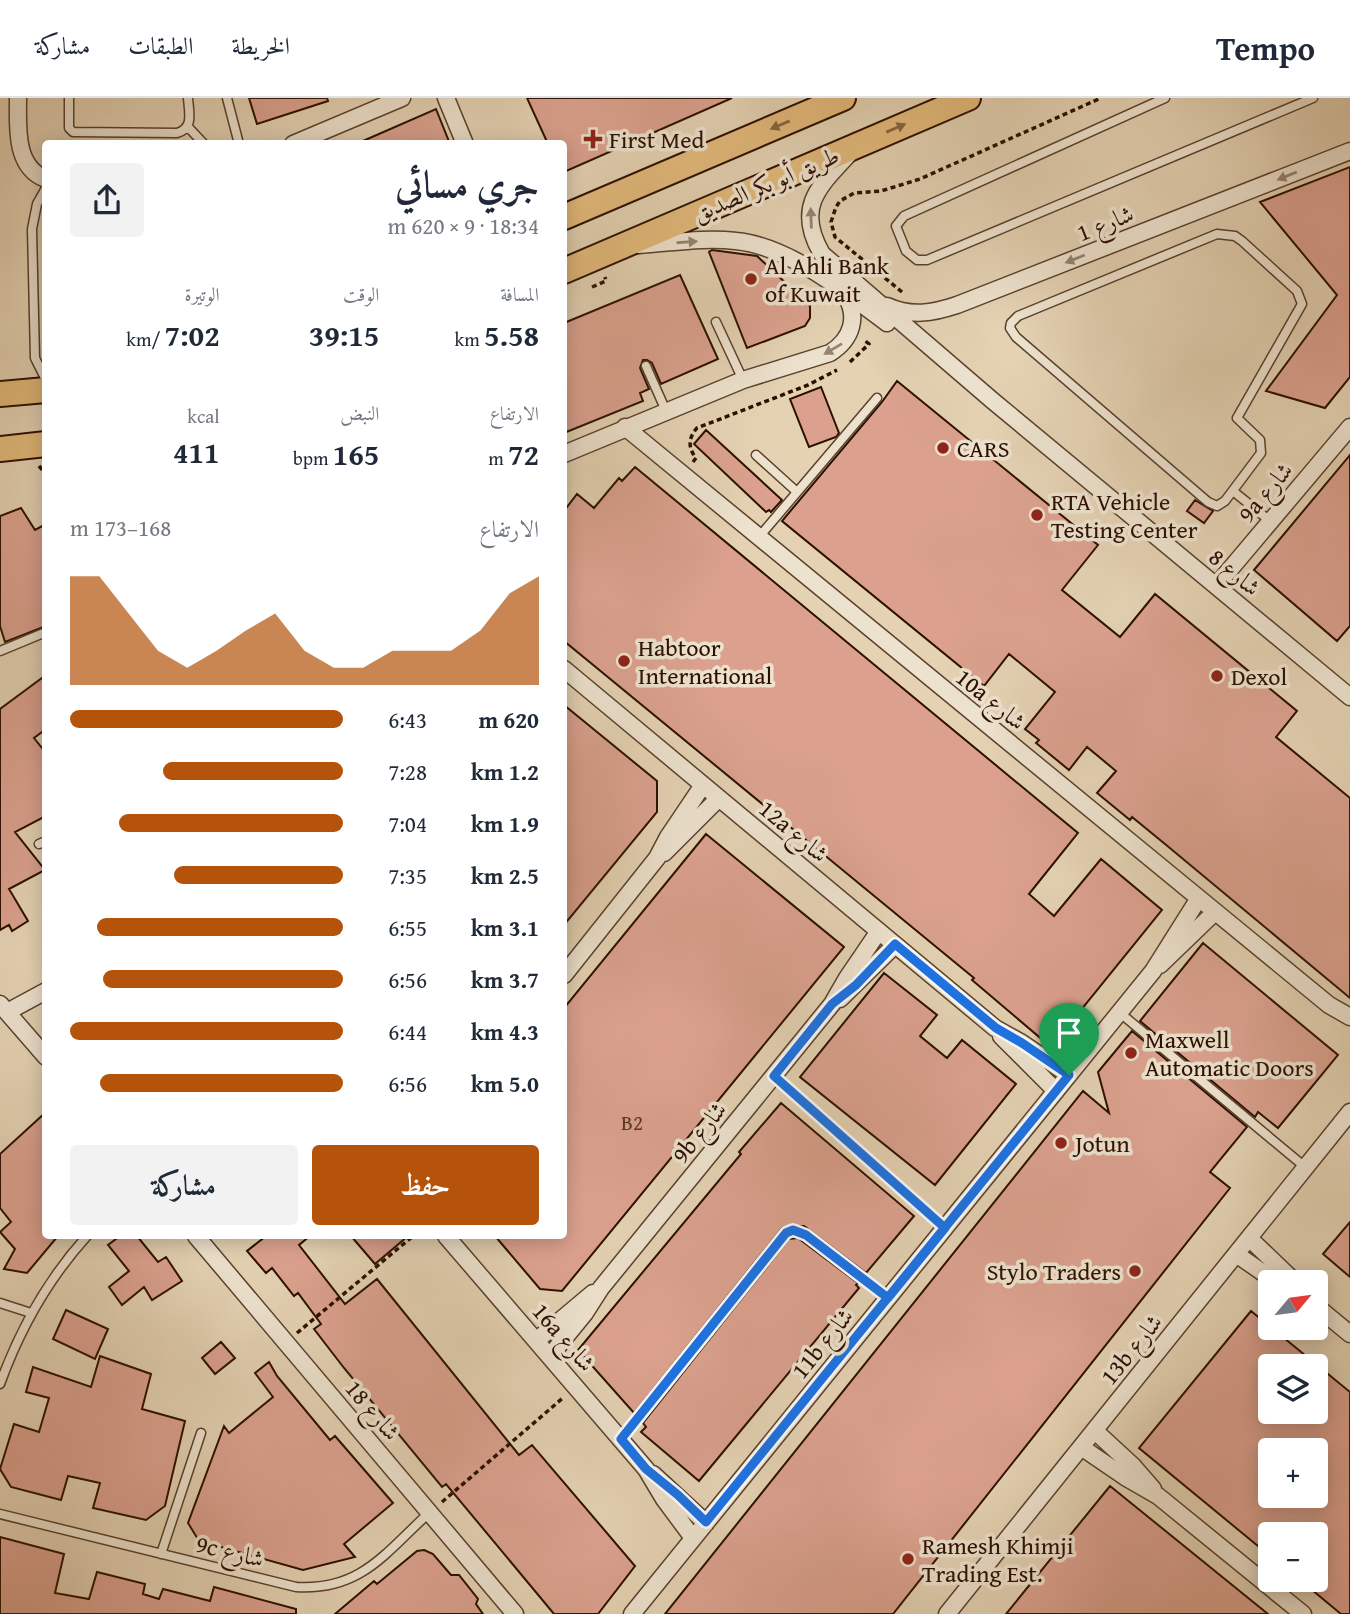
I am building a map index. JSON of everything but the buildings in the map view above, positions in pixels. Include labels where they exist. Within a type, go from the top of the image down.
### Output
[{"type":"main road","name":"طريق أبو بكر الصديق","points":[[567,216],[843,98]]},
{"type":"main road","name":"طريق أبو بكر الصديق","points":[[567,270],[968,98]]},
{"type":"main road","points":[[0,394],[40,388]]},
{"type":"main road","points":[[0,410],[40,388]]},
{"type":"main road","points":[[0,449],[42,444]]},
{"type":"street","points":[[18,98],[18,133],[24,158],[30,169],[42,176]]},
{"type":"street","points":[[302,140],[402,98]]},
{"type":"street","points":[[446,98],[463,140]]},
{"type":"street","name":"شارع 8","points":[[860,143],[817,190],[810,205],[813,239],[822,254],[993,401],[1350,697]]},
{"type":"street","name":"شارع 1","points":[[875,300],[898,310],[918,314],[939,311],[1350,150]]},
{"type":"street","name":"شارع 8","points":[[619,247],[720,239],[758,244],[775,250],[844,291],[993,401]]},
{"type":"street","points":[[567,453],[743,380],[830,353],[848,337],[853,313],[844,291]]},
{"type":"street","name":"10a شارع","points":[[625,427],[1329,1005],[1350,1017]]},
{"type":"street","name":"9a شارع","points":[[1216,586],[1350,427]]},
{"type":"street","name":"12a شارع","points":[[567,672],[996,1028],[1069,1075]]},
{"type":"street","points":[[567,971],[657,858],[703,785]]},
{"type":"street","points":[[657,858],[682,837],[719,798]]},
{"type":"street","name":"11b شارع","points":[[632,1614],[1153,971],[1199,898]]},
{"type":"street","name":"11b شارع","points":[[1153,971],[1215,912]]},
{"type":"street","name":"9b شارع","points":[[550,1356],[585,1313],[601,1288],[832,1004],[879,931]]},
{"type":"street","name":"9b شارع","points":[[832,1004],[856,985],[895,944]]},
{"type":"street","points":[[42,993],[3,1008],[42,1052]]},
{"type":"street","name":"10a شارع","points":[[1329,1005],[1350,1031]]},
{"type":"street","name":"12a شارع","points":[[996,1028],[1015,1052],[1056,1091]]},
{"type":"street","name":"13b شارع","points":[[951,1613],[1350,1112]]},
{"type":"street","points":[[1249,1238],[1282,1270]]},
{"type":"street","name":"شارع 18","points":[[199,1239],[515,1614]]},
{"type":"street","name":"16a شارع","points":[[449,1239],[646,1469],[664,1499],[694,1538]]},
{"type":"street","points":[[1236,1254],[1259,1270]]},
{"type":"street","name":"9b شارع","points":[[537,1340],[576,1305],[601,1288]]},
{"type":"street","points":[[1328,1316],[1350,1334]]},
{"type":"street","points":[[1095,1431],[1133,1466],[1158,1496]]},
{"type":"street","points":[[1081,1447],[1125,1478],[1158,1496],[1303,1614]]},
{"type":"street","name":"16a شارع","points":[[646,1469],[706,1522]]},
{"type":"lane","points":[[69,98],[69,128],[73,132],[177,133],[188,127],[188,98]]},
{"type":"lane","points":[[227,98],[238,140]]},
{"type":"lane","points":[[1165,98],[900,218],[896,226],[905,251],[918,260],[928,260],[1313,98]]},
{"type":"lane","points":[[188,127],[200,140]]},
{"type":"lane","points":[[40,388],[35,358],[32,229],[37,204],[42,195]]},
{"type":"lane","points":[[1226,234],[1242,241],[1297,292],[1302,304],[1237,418],[1255,434],[1262,446],[1258,458],[1233,491],[1222,504],[1212,505],[1208,502],[1016,337],[1010,328],[1014,319],[1209,236],[1226,234]]},
{"type":"lane","points":[[716,322],[743,380]]},
{"type":"lane","points":[[646,366],[666,411]]},
{"type":"lane","points":[[759,537],[877,398]]},
{"type":"lane","points":[[756,455],[797,492]]},
{"type":"lane","points":[[1233,491],[1270,522]]},
{"type":"lane","points":[[0,651],[42,634]]},
{"type":"lane","points":[[1119,1012],[1306,1167]]},
{"type":"lane","points":[[774,1076],[945,1228]]},
{"type":"lane","points":[[621,1439],[786,1233],[793,1230],[806,1235],[888,1298]]},
{"type":"lane","points":[[0,1384],[31,1313],[51,1281],[85,1239]]},
{"type":"lane","points":[[0,1303],[31,1313]]},
{"type":"lane","points":[[161,1554],[201,1433]]},
{"type":"lane","name":"9c شارع","points":[[0,1514],[296,1587],[315,1588],[335,1585],[369,1568],[430,1512]]},
{"type":"path","points":[[593,287],[607,281]]},
{"type":"path","points":[[286,1342],[409,1239]]},
{"type":"path","points":[[430,1512],[576,1386]]},
{"type":"place","name":"First Med","points":[[593,139]]},
{"type":"place","name":"Al Ahli Bank of Kuwait","points":[[751,279]]},
{"type":"place","name":"CARS","points":[[943,448]]},
{"type":"place","name":"RTA Vehicle Testing Center","points":[[1037,515]]},
{"type":"place","name":"Habtoor International","points":[[624,661]]},
{"type":"place","name":"Dexol","points":[[1217,676]]},
{"type":"place","name":"Maxwell Automatic Doors","points":[[1131,1053]]},
{"type":"place","name":"Jotun","points":[[1061,1143]]},
{"type":"place","name":"Stylo Traders","points":[[1135,1271]]},
{"type":"place","name":"Ramesh Khimji Trading Est.","points":[[908,1559]]},
{"type":"route","points":[[1069,1075],[945,1228],[706,1522],[646,1469],[621,1439],[786,1233],[800,1231],[888,1298],[945,1228],[774,1076],[832,1004],[856,985],[895,944],[996,1028],[1069,1075]]}]
